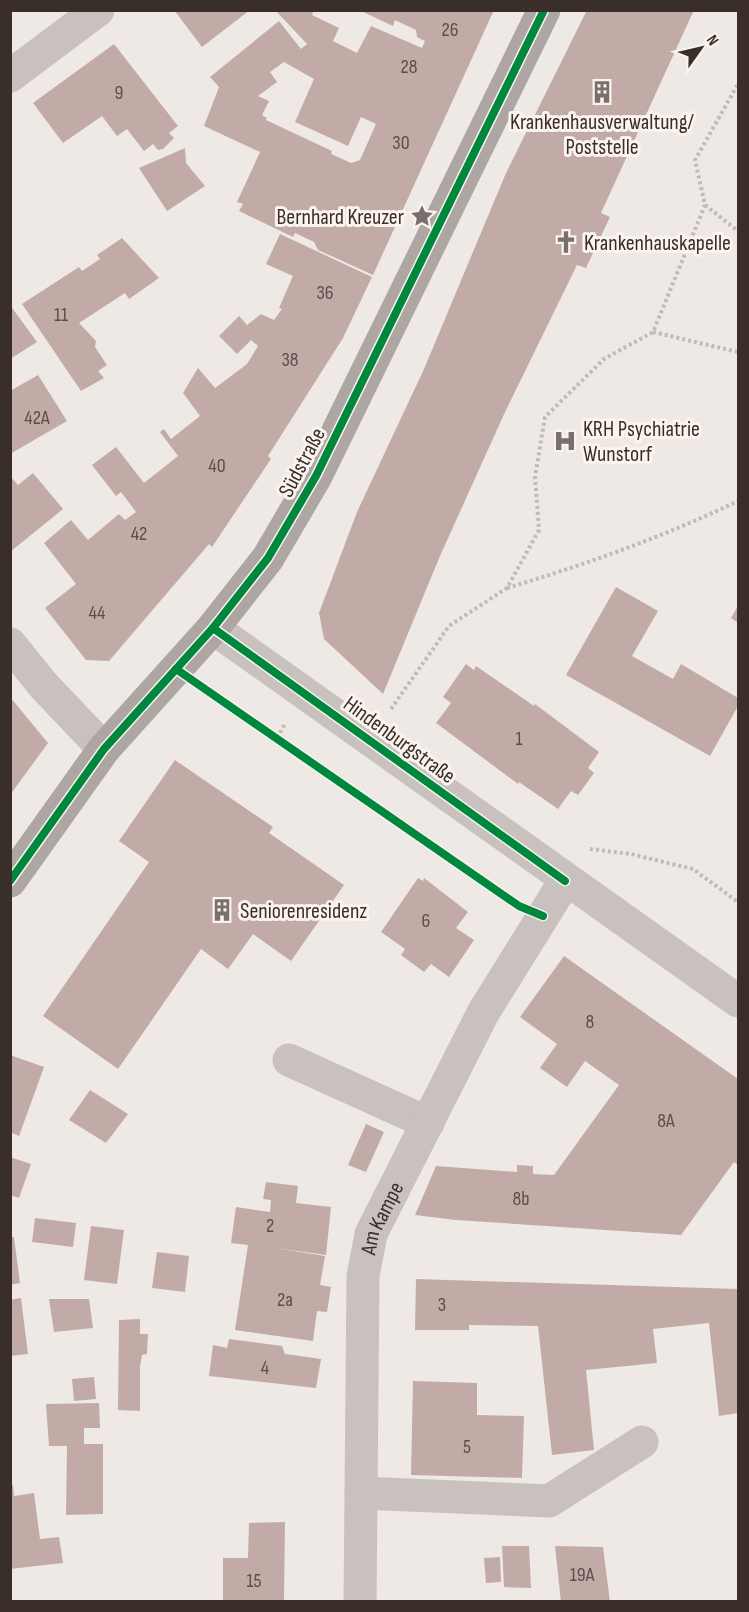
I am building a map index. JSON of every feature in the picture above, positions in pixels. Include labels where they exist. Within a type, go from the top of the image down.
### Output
[{"type":"main road","name":"Südstraße","points":[[10,881],[104,749],[213,628],[268,558],[316,476],[544,10]]},
{"type":"street","points":[[10,76],[98,10]]},
{"type":"street","name":"Hindenburgstraße","points":[[213,628],[565,881],[738,1001]]},
{"type":"street","points":[[10,645],[44,686],[104,749]]},
{"type":"street","name":"Am Kampe","points":[[360,1602],[363,1276],[371,1234],[483,1013],[565,881]]},
{"type":"street","points":[[289,1060],[428,1123]]},
{"type":"street","points":[[361,1492],[549,1501],[642,1442]]},
{"type":"path","points":[[507,588],[539,530],[535,477],[545,417],[604,359],[653,332],[705,206],[695,160],[738,84]]},
{"type":"path","points":[[705,206],[738,231]]},
{"type":"path","points":[[653,332],[738,352]]},
{"type":"path","points":[[369,739],[449,626],[507,588],[643,544],[738,501]]},
{"type":"path","points":[[565,881],[585,849],[631,854],[693,869],[738,902]]},
{"type":"building","points":[[174,10],[250,10],[202,47]]},
{"type":"building","points":[[275,10],[314,10],[312,15],[339,28],[333,41],[357,53],[371,26],[422,48],[425,41],[417,37],[416,30],[395,20],[393,26],[359,10],[494,10],[373,275],[318,250],[314,242],[295,233],[293,237],[239,211],[243,204],[237,202],[260,152],[204,126],[219,87],[210,77],[279,21],[301,49],[307,44]],"holes":[[[284,62],[314,79],[295,122],[348,146],[361,117],[376,124],[360,160],[351,163],[331,154],[332,151],[266,120],[267,118],[262,115],[269,101],[258,96],[277,82],[270,72]]]},
{"type":"building","points":[[587,10],[694,10],[601,213],[610,217],[586,268],[577,265],[505,412],[440,556],[383,694],[324,639],[319,613],[357,512],[424,369],[506,173]]},
{"type":"building","points":[[114,44],[178,126],[169,133],[174,138],[163,149],[158,150],[153,144],[144,151],[127,129],[117,136],[102,116],[63,143],[33,103]]},
{"type":"building","points":[[185,148],[186,163],[205,186],[167,211],[139,168]]},
{"type":"building","points":[[280,234],[372,277],[343,338],[268,456],[271,459],[212,547],[209,544],[109,661],[86,660],[45,608],[76,584],[44,543],[71,520],[88,540],[119,514],[125,520],[136,512],[121,492],[116,496],[92,465],[116,447],[144,483],[178,456],[160,432],[164,429],[171,439],[200,416],[183,393],[198,368],[215,388],[247,364],[258,346],[251,340],[237,354],[219,336],[239,316],[247,325],[261,314],[274,320],[282,309],[279,308],[293,276],[266,264]]},
{"type":"building","points":[[122,238],[159,278],[129,299],[125,293],[79,323],[96,341],[95,347],[107,365],[98,371],[104,378],[81,391],[22,304],[79,267],[82,271],[100,259],[97,255]]},
{"type":"building","points":[[10,305],[37,342],[10,359]]},
{"type":"building","points":[[38,375],[67,421],[10,454],[10,391]]},
{"type":"building","points":[[33,473],[63,509],[10,552],[10,476],[18,485]]},
{"type":"building","points":[[616,587],[658,611],[632,656],[673,679],[681,664],[738,698],[738,706],[710,756],[566,675]]},
{"type":"building","points":[[738,606],[738,623],[731,618]]},
{"type":"building","points":[[466,664],[474,670],[476,666],[534,706],[535,704],[599,752],[588,768],[594,773],[578,795],[571,791],[558,809],[519,782],[518,784],[436,723],[451,703],[443,697]]},
{"type":"building","points":[[10,697],[48,743],[10,795]]},
{"type":"building","name":"Seniorenresidenz","points":[[175,760],[273,827],[269,833],[344,885],[291,961],[253,934],[228,969],[201,949],[118,1069],[43,1016],[149,862],[119,841]]},
{"type":"building","points":[[418,878],[423,881],[424,878],[468,912],[456,928],[474,940],[449,977],[431,964],[424,972],[401,955],[405,949],[381,932]]},
{"type":"building","points":[[564,956],[738,1079],[738,1165],[734,1162],[681,1235],[456,1220],[415,1215],[436,1166],[517,1172],[517,1165],[533,1166],[533,1174],[554,1175],[619,1085],[585,1061],[567,1087],[540,1068],[557,1044],[520,1017]]},
{"type":"building","points":[[10,1055],[44,1067],[19,1136],[10,1132]]},
{"type":"building","points":[[90,1090],[128,1114],[106,1143],[69,1120]]},
{"type":"building","points":[[366,1124],[384,1132],[366,1172],[348,1165]]},
{"type":"building","points":[[10,1157],[31,1164],[19,1198],[10,1195]]},
{"type":"building","points":[[266,1182],[298,1186],[296,1203],[331,1207],[326,1255],[275,1248],[325,1256],[320,1285],[331,1287],[327,1312],[317,1311],[313,1341],[235,1330],[248,1245],[231,1243],[236,1207],[270,1212],[271,1200],[263,1199]]},
{"type":"building","points":[[35,1218],[76,1223],[73,1247],[32,1242]]},
{"type":"building","points":[[91,1226],[124,1230],[117,1284],[84,1280]]},
{"type":"building","points":[[10,1237],[14,1237],[20,1283],[10,1285]]},
{"type":"building","points":[[157,1252],[189,1256],[185,1292],[152,1288]]},
{"type":"building","points":[[416,1279],[738,1289],[738,1413],[719,1416],[709,1323],[653,1329],[657,1363],[586,1370],[594,1450],[552,1455],[538,1326],[469,1325],[469,1330],[415,1330]]},
{"type":"building","points":[[21,1298],[28,1354],[10,1356],[10,1300]]},
{"type":"building","points":[[49,1299],[89,1299],[93,1328],[54,1332]]},
{"type":"building","points":[[140,1319],[140,1334],[148,1334],[147,1354],[142,1355],[140,1367],[140,1411],[118,1410],[119,1320]]},
{"type":"building","points":[[229,1339],[282,1346],[285,1354],[321,1359],[316,1388],[209,1376],[213,1345],[227,1348]]},
{"type":"building","points":[[94,1377],[96,1399],[74,1401],[72,1379]]},
{"type":"building","points":[[413,1381],[477,1383],[477,1415],[524,1416],[522,1478],[411,1475]]},
{"type":"building","points":[[99,1403],[100,1428],[84,1428],[84,1444],[103,1444],[103,1514],[66,1515],[67,1446],[49,1446],[46,1404]]},
{"type":"building","points":[[13,1485],[14,1496],[34,1493],[40,1539],[59,1537],[63,1563],[10,1569],[10,1486]]},
{"type":"building","points":[[285,1522],[284,1602],[223,1602],[223,1558],[248,1558],[249,1523]]},
{"type":"building","points":[[502,1546],[529,1546],[531,1588],[504,1587]]},
{"type":"building","points":[[555,1546],[603,1547],[610,1602],[561,1602]]},
{"type":"building","points":[[500,1557],[501,1582],[486,1583],[484,1558]]},
{"type":"cycle path","points":[[10,881],[104,749],[213,628],[268,558],[316,476],[544,10]]},
{"type":"cycle path","points":[[213,628],[565,881]]},
{"type":"cycle path","points":[[176,669],[519,906],[543,916]]},
{"type":"place","name":"Krankenhausverwaltung/ Poststelle","points":[[602,92]]},
{"type":"place","name":"Bernhard Kreuzer","points":[[422,216]]},
{"type":"place","name":"Krankenhauskapelle","points":[[566,242]]},
{"type":"place","name":"KRH Psychiatrie Wunstorf","points":[[565,441]]},
{"type":"place","name":"Seniorenresidenz","points":[[222,910]]}]
